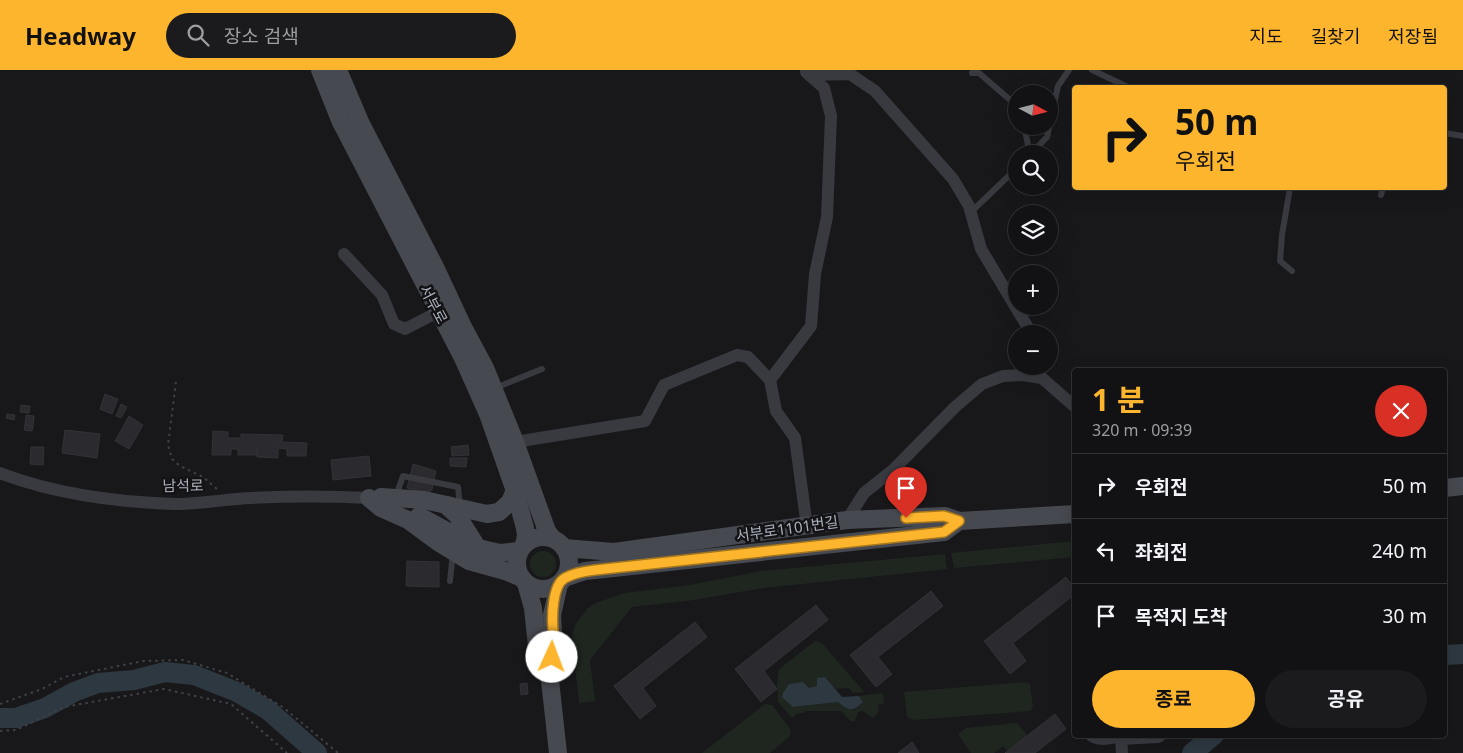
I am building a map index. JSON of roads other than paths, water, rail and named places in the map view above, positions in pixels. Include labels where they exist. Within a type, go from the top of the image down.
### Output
[{"type":"street","name":"서부로","points":[[320,70],[340,120],[463,358],[488,414],[515,490],[525,528],[526,536],[522,548]]},
{"type":"street","name":"서부로","points":[[338,70],[361,124],[485,368],[515,442],[547,531],[558,543]]},
{"type":"street","points":[[806,72],[850,74],[875,91],[953,179],[969,206],[981,249],[1026,325]]},
{"type":"street","points":[[770,380],[811,326],[816,274],[827,218],[831,116],[824,88],[806,72]]},
{"type":"street","points":[[344,254],[382,295],[394,324],[405,329],[438,312]]},
{"type":"street","points":[[515,442],[645,421],[664,385],[737,355],[748,357],[770,380],[776,411],[795,438],[807,527]]},
{"type":"street","name":"서부로1101번길","points":[[558,543],[614,552],[848,520],[864,493],[894,470],[955,407],[982,384],[1008,375]]},
{"type":"street","name":"서부로1101번길","points":[[1035,375],[1042,378],[1072,404]]},
{"type":"street","name":"남석로","points":[[0,473],[46,487],[103,497],[178,504],[309,496],[382,497]]},
{"type":"street","points":[[1447,488],[1463,486]]},
{"type":"street","points":[[382,497],[453,506],[487,514],[499,512],[510,502],[515,490]]},
{"type":"street","points":[[382,497],[380,508],[408,520],[469,562],[505,571],[539,589],[553,587],[562,581],[590,571],[944,532],[959,521]]},
{"type":"street","points":[[382,497],[478,548],[500,553],[522,548],[536,538],[543,537],[558,543],[569,558],[569,565],[552,615],[554,650],[549,671],[558,753]]},
{"type":"street","points":[[453,506],[478,548]]},
{"type":"street","points":[[848,520],[944,516],[959,521],[1072,514]]},
{"type":"street","points":[[522,548],[517,565],[533,608],[538,656],[549,671]]},
{"type":"street","points":[[1121,738],[1122,753]]},
{"type":"lane","points":[[1039,145],[1047,137],[1058,86],[1069,70]]},
{"type":"lane","points":[[1092,70],[1124,85]]},
{"type":"lane","points":[[972,73],[979,72],[1008,98]]},
{"type":"lane","points":[[1447,133],[1463,136]]},
{"type":"lane","points":[[971,212],[1008,177]]},
{"type":"lane","points":[[1290,190],[1282,235],[1280,261],[1292,271]]},
{"type":"lane","points":[[1381,195],[1382,190]]},
{"type":"lane","points":[[494,389],[542,368]]},
{"type":"lane","points":[[450,581],[453,551]]},
{"type":"lane","points":[[1088,738],[1096,742],[1116,738]]},
{"type":"waterway","points":[[1447,655],[1463,654]]},
{"type":"waterway","points":[[0,718],[16,718],[45,708],[74,692],[98,683],[134,680],[165,672],[194,675],[237,692],[268,710],[317,753]]},
{"type":"waterway","points":[[1192,753],[1210,738]]}]
